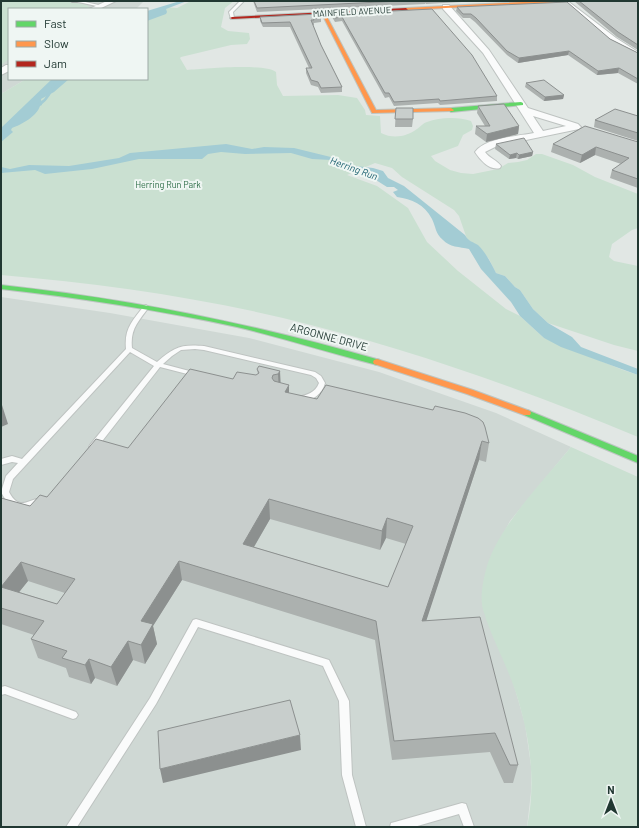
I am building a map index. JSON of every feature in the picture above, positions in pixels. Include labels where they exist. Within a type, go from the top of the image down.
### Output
[{"type":"street","points":[[96,8],[113,1]]},
{"type":"street","points":[[566,1],[613,40],[638,56]]},
{"type":"street","name":"MAINFIELD AVENUE","points":[[232,18],[566,1]]},
{"type":"street","points":[[446,7],[486,52],[540,134]]},
{"type":"street","points":[[323,13],[374,112],[441,111],[523,107],[580,128],[540,134],[494,144],[483,148],[480,152],[483,157],[496,166]]},
{"type":"street","name":"ARGONNE DRIVE","points":[[1,288],[87,297],[146,307],[282,336],[388,366],[501,404],[638,460]]},
{"type":"lane","points":[[76,1],[101,6]]},
{"type":"lane","points":[[232,18],[231,12],[242,1]]},
{"type":"lane","points":[[46,498],[28,506],[17,506],[9,500],[5,492],[9,478],[129,349],[128,336],[130,330],[146,307]]},
{"type":"lane","points":[[90,450],[158,365],[175,349],[191,346],[204,348],[313,374],[319,377],[322,383],[321,389],[317,394],[305,398],[292,399]]},
{"type":"lane","points":[[129,349],[158,365],[202,376]]},
{"type":"lane","points":[[1,462],[12,459],[23,462]]},
{"type":"lane","points":[[71,827],[153,701],[196,623],[326,663],[344,701],[347,775],[361,827]]},
{"type":"lane","points":[[1,691],[5,690],[73,715]]},
{"type":"lane","points":[[395,827],[462,808],[469,827]]},
{"type":"shaded area","points":[[1,1],[144,1],[137,8],[8,8],[8,80],[24,80],[1,94]]},
{"type":"shaded area","points":[[1,297],[110,313],[249,338],[379,372],[496,413],[571,447],[510,521],[490,559],[484,580],[525,724],[531,766],[531,792],[527,827],[1,827]]},
{"type":"green space","points":[[1,1],[62,1],[87,5],[90,8],[8,8],[8,60],[1,65]]},
{"type":"green space","name":"Herring Run Park","points":[[191,1],[234,1],[225,8],[221,27],[228,31],[249,33],[250,39],[247,44],[231,45],[181,57],[180,58],[187,70],[233,67],[269,69],[276,72],[277,85],[283,96],[338,95],[357,98],[365,110],[366,115],[380,116],[381,133],[390,136],[408,134],[432,120],[455,118],[471,121],[473,126],[472,130],[463,135],[458,146],[431,156],[435,161],[450,170],[473,174],[498,169],[508,163],[527,160],[536,154],[542,154],[573,165],[595,177],[638,194],[638,228],[632,230],[612,244],[609,257],[614,261],[638,266],[638,351],[614,345],[548,323],[533,309],[520,290],[515,287],[505,276],[496,273],[489,259],[478,246],[467,239],[459,216],[454,210],[402,177],[392,168],[375,163],[347,175],[377,186],[408,208],[427,242],[458,271],[506,309],[520,316],[544,338],[638,375],[638,437],[551,402],[463,370],[328,329],[248,310],[143,291],[1,275],[1,94],[24,80],[148,80],[148,14],[164,7],[177,8]]},
{"type":"green space","points":[[571,447],[638,477],[638,827],[527,827],[530,809],[531,774],[530,756],[524,721],[514,687],[489,628],[482,606],[484,576],[495,546],[514,516]]},
{"type":"water","points":[[180,1],[187,1],[166,9],[166,14],[148,21],[148,11]]},
{"type":"water","points":[[51,80],[68,80],[54,92],[41,99],[42,105],[36,113],[20,125],[12,128],[11,130],[13,132],[1,142],[1,128]]},
{"type":"water","name":"Herring Run","points":[[226,144],[252,149],[264,147],[294,148],[339,159],[342,163],[347,165],[373,168],[383,171],[388,178],[404,186],[465,235],[469,240],[478,245],[486,255],[496,273],[505,276],[515,287],[520,290],[533,309],[548,323],[572,337],[581,347],[638,369],[638,375],[561,347],[544,338],[520,316],[511,302],[481,269],[469,249],[451,245],[440,237],[429,214],[421,206],[408,199],[397,197],[393,192],[398,190],[394,187],[387,187],[368,175],[343,168],[331,160],[312,159],[291,153],[245,154],[221,152],[208,154],[202,159],[139,159],[92,169],[45,174],[35,170],[1,173],[1,167],[10,169],[29,165],[69,166],[119,158],[130,153]]},
{"type":"building","points":[[254,1],[400,1],[257,8]]},
{"type":"building","points":[[579,1],[638,1],[638,45],[618,32]]},
{"type":"building","points":[[567,2],[610,39],[638,53],[638,79],[619,68],[598,71],[569,51],[519,58],[507,51],[476,18],[471,14],[463,14],[457,7]]},
{"type":"building","points":[[432,9],[472,55],[497,96],[440,101],[439,99],[394,102],[389,93],[385,93],[342,17],[335,18],[332,14]]},
{"type":"building","points":[[319,14],[321,18],[313,18],[314,20],[311,20],[321,45],[342,87],[321,88],[318,82],[311,80],[306,68],[312,68],[290,22],[262,23],[260,17]]},
{"type":"building","points":[[544,80],[564,95],[545,97],[526,83]]},
{"type":"building","points":[[504,104],[519,126],[487,134],[476,126],[490,126],[478,106]]},
{"type":"building","points":[[396,108],[413,108],[413,119],[395,119]]},
{"type":"building","points":[[615,109],[638,116],[638,133],[595,120]]},
{"type":"building","points":[[585,126],[638,142],[638,179],[612,170],[629,158],[596,147],[582,155],[553,144]]},
{"type":"building","points":[[524,138],[533,152],[510,155],[496,144]]},
{"type":"building","points":[[259,366],[280,371],[278,374],[273,375],[272,378],[274,381],[289,385],[285,392],[317,399],[326,385],[433,410],[435,406],[465,413],[478,418],[483,422],[489,443],[482,441],[422,621],[480,617],[518,765],[510,765],[495,733],[394,741],[376,621],[179,561],[141,621],[153,624],[141,645],[128,641],[111,667],[89,659],[85,665],[62,658],[67,651],[31,639],[44,621],[1,608],[1,587],[1,498],[30,506],[40,495],[47,497],[96,439],[128,448],[190,369],[233,379],[237,372],[256,375],[259,373],[257,369]],"holes":[[[269,499],[382,531],[387,518],[413,526],[388,587],[243,544]],[[21,562],[75,579],[57,604],[1,587]]]},
{"type":"building","points":[[290,700],[300,735],[160,769],[158,731]]},
{"type":"waterway","name":"Herring Run","points":[[37,106],[45,100],[57,80]]},
{"type":"traffic: fast","points":[[451,110],[521,104]]},
{"type":"traffic: fast","points":[[1,287],[49,292],[144,306],[191,315],[285,336],[377,362]]},
{"type":"traffic: fast","points":[[527,413],[638,460]]},
{"type":"traffic: slow","points":[[406,9],[567,1]]},
{"type":"traffic: slow","points":[[323,13],[374,112],[451,110]]},
{"type":"traffic: slow","points":[[377,362],[470,392],[527,413]]},
{"type":"traffic: jam","points":[[232,18],[406,9]]}]
